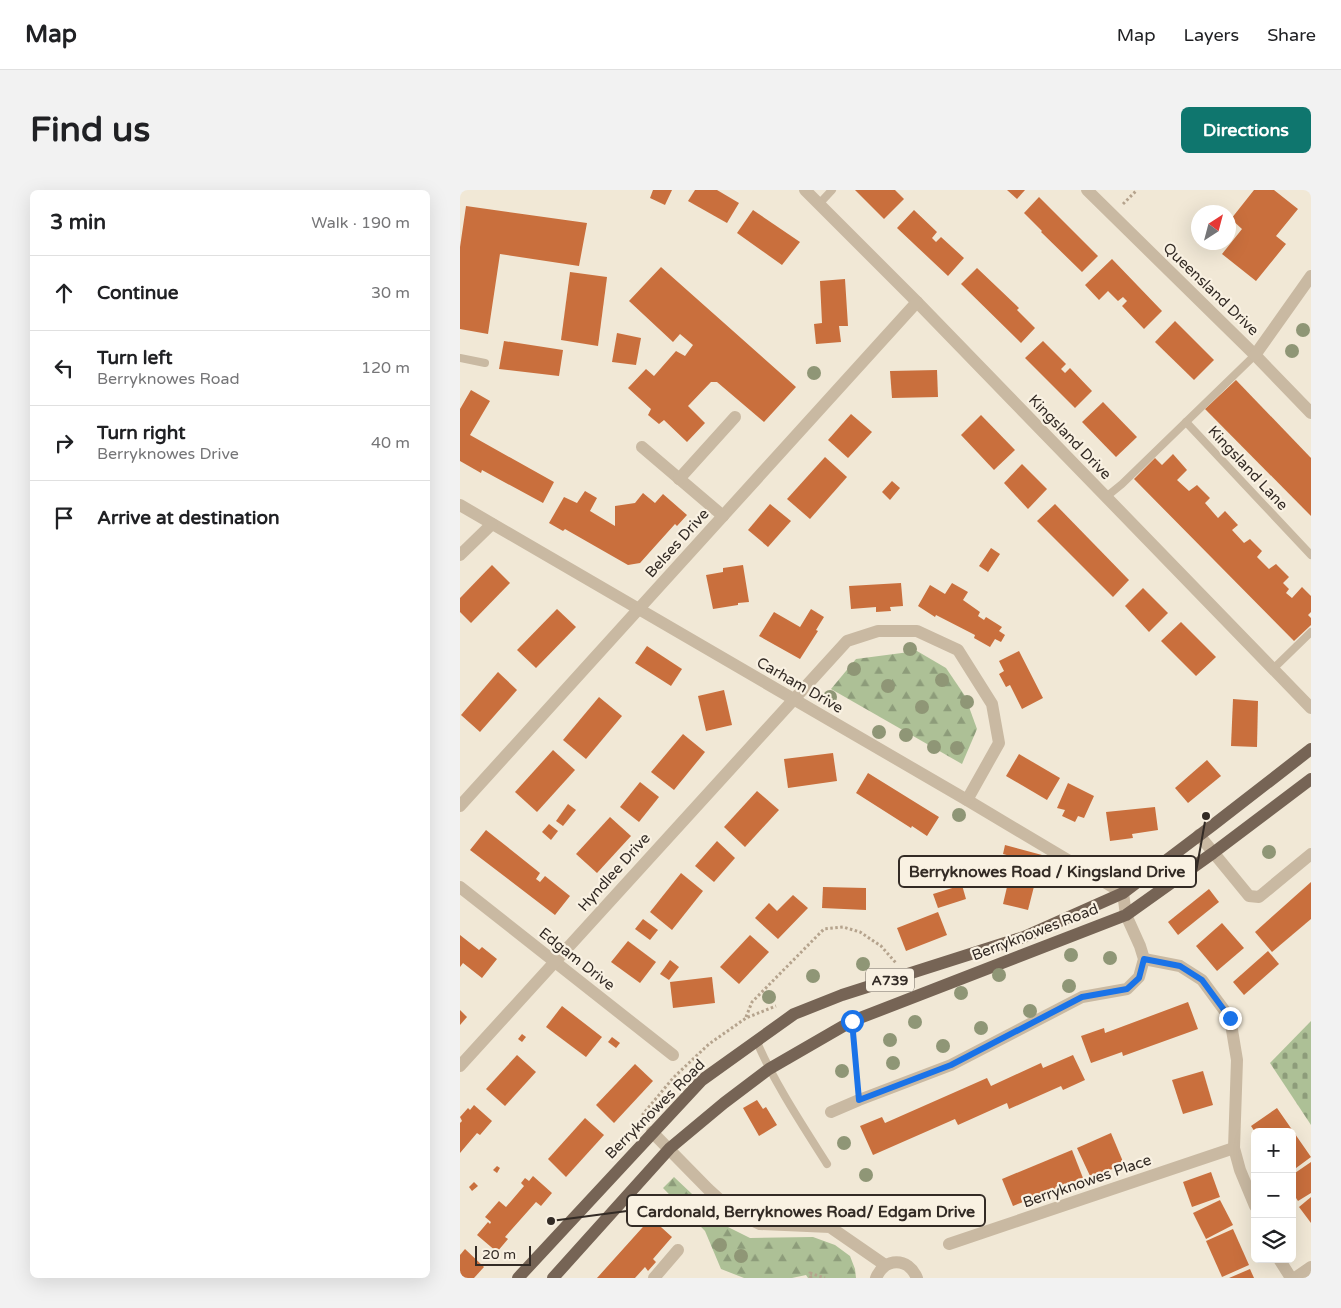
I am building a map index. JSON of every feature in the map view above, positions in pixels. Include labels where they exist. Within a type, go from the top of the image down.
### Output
[{"type":"main road","name":"Berryknowes Road","points":[[518,1278],[702,1080],[794,1014],[826,1001],[1024,937],[1123,893],[1311,748]]},
{"type":"main road","name":"Berryknowes Road","points":[[553,1278],[670,1148],[724,1103],[769,1070],[852,1021],[1126,915],[1214,853],[1311,779]]},
{"type":"street","name":"Kingsland Drive","points":[[805,190],[917,302],[1311,708]]},
{"type":"street","name":"Queensland Drive","points":[[1087,190],[1311,413]]},
{"type":"street","points":[[1254,355],[1311,276]]},
{"type":"street","name":"Belses Drive","points":[[460,806],[917,302]]},
{"type":"street","points":[[679,479],[735,417]]},
{"type":"street","points":[[642,447],[723,516]]},
{"type":"street","name":"Carham Drive","points":[[460,505],[1123,893]]},
{"type":"street","points":[[460,555],[492,524]]},
{"type":"street","name":"Hyndlee Drive","points":[[460,1066],[847,641],[878,631],[917,631],[958,650],[992,704],[999,743],[967,800]]},
{"type":"street","points":[[1199,835],[1249,896],[1259,897],[1311,854]]},
{"type":"street","name":"Edgam Drive","points":[[460,887],[673,1055]]},
{"type":"street","points":[[831,1112],[951,1065],[1082,997],[1127,989],[1139,978],[1144,959],[1126,915],[1123,893]]},
{"type":"street","points":[[1144,959],[1180,966],[1202,980],[1230,1018],[1237,1060],[1234,1148],[1240,1170],[1251,1196]]},
{"type":"street","points":[[652,1132],[730,1210],[760,1224],[830,1227],[885,1265]]},
{"type":"street","name":"Berryknowes Place","points":[[949,1244],[1234,1148]]},
{"type":"street","points":[[654,1278],[678,1250]]},
{"type":"street","points":[[876,1278],[879,1271],[885,1265],[892,1262],[908,1265],[914,1270],[917,1278]]},
{"type":"street","points":[[1282,1263],[1291,1278]]},
{"type":"street","points":[[1295,1278],[1311,1267]]},
{"type":"lane","points":[[818,204],[832,190]]},
{"type":"lane","points":[[1106,497],[1254,355]]},
{"type":"lane","points":[[460,358],[486,363]]},
{"type":"lane","name":"Kingsland Lane","points":[[1186,422],[1311,555]]},
{"type":"lane","points":[[1273,669],[1311,632]]},
{"type":"lane","points":[[756,1040],[769,1070],[784,1097],[827,1164]]},
{"type":"path","points":[[746,1018],[752,1002],[824,929],[843,927],[860,932],[881,946],[897,964]]},
{"type":"path","points":[[852,1021],[859,1100]]},
{"type":"path","points":[[811,1278],[810,1273],[825,1278]]},
{"type":"green space","points":[[917,651],[946,668],[965,696],[977,729],[962,764],[831,689],[856,659]]},
{"type":"green space","points":[[1311,1021],[1311,1125],[1270,1063]]},
{"type":"green space","points":[[674,1177],[726,1226],[750,1238],[813,1237],[835,1245],[850,1256],[856,1278],[808,1278],[806,1275],[792,1278],[744,1278],[721,1269],[705,1231],[663,1188]]},
{"type":"building","points":[[653,190],[672,190],[665,205],[650,198]]},
{"type":"building","points":[[695,190],[717,190],[739,203],[727,223],[688,201]]},
{"type":"building","points":[[855,190],[895,190],[904,199],[884,219]]},
{"type":"building","points":[[1007,190],[1025,190],[1017,199]]},
{"type":"building","points":[[1254,190],[1274,190],[1298,209],[1276,236],[1286,244],[1256,281],[1222,254],[1225,250],[1236,250],[1236,236],[1242,229],[1236,224],[1236,213]]},
{"type":"building","points":[[1039,197],[1098,256],[1082,272],[1024,213]]},
{"type":"building","points":[[466,206],[587,223],[579,266],[500,254],[488,334],[460,329],[460,247]]},
{"type":"building","points":[[753,210],[800,242],[782,265],[737,233]]},
{"type":"building","points":[[914,210],[937,232],[932,238],[936,242],[941,237],[964,258],[948,276],[897,228]]},
{"type":"building","points":[[1112,259],[1162,311],[1144,329],[1122,306],[1127,301],[1123,297],[1118,301],[1108,291],[1099,300],[1085,285]]},
{"type":"building","points":[[661,267],[796,387],[764,422],[717,382],[711,382],[688,406],[705,423],[687,442],[664,420],[659,424],[648,415],[651,409],[628,388],[646,369],[654,376],[676,351],[685,356],[693,345],[680,334],[673,342],[629,301]]},
{"type":"building","points":[[977,268],[1019,308],[1017,310],[1035,328],[1021,343],[961,284]]},
{"type":"building","points":[[570,272],[607,277],[598,346],[561,340]]},
{"type":"building","points":[[845,279],[848,326],[839,326],[841,342],[816,344],[814,324],[822,323],[820,281]]},
{"type":"building","points":[[1175,321],[1214,360],[1194,380],[1155,342]]},
{"type":"building","points":[[617,333],[641,338],[636,365],[612,362]]},
{"type":"building","points":[[504,341],[563,350],[559,376],[499,369]]},
{"type":"building","points":[[1043,341],[1066,364],[1061,369],[1065,373],[1070,368],[1092,391],[1075,408],[1025,358]]},
{"type":"building","points":[[937,370],[938,397],[892,398],[890,371]]},
{"type":"building","points":[[1236,380],[1311,458],[1311,516],[1205,409]]},
{"type":"building","points":[[471,390],[490,401],[470,435],[554,482],[543,503],[482,470],[481,473],[460,461],[460,409]]},
{"type":"building","points":[[1103,402],[1137,437],[1116,457],[1082,422]]},
{"type":"building","points":[[851,414],[872,432],[848,458],[828,440]]},
{"type":"building","points":[[981,415],[1015,450],[994,470],[961,435]]},
{"type":"building","points":[[1173,454],[1187,470],[1177,480],[1189,491],[1197,485],[1210,498],[1205,503],[1218,518],[1225,511],[1238,525],[1232,530],[1244,543],[1250,539],[1262,551],[1257,557],[1269,569],[1276,564],[1289,577],[1283,583],[1289,589],[1286,593],[1292,598],[1302,587],[1311,596],[1311,612],[1308,615],[1311,618],[1311,625],[1294,641],[1134,479],[1155,458],[1162,465]]},
{"type":"building","points":[[825,457],[847,477],[810,519],[787,499]]},
{"type":"building","points":[[1022,464],[1047,489],[1028,509],[1004,483]]},
{"type":"building","points":[[892,481],[900,488],[890,500],[882,492]]},
{"type":"building","points":[[585,491],[597,498],[590,511],[615,526],[615,506],[635,503],[643,493],[655,503],[663,494],[687,515],[677,526],[675,524],[640,563],[628,565],[565,529],[563,531],[549,523],[564,497],[577,503]]},
{"type":"building","points":[[770,504],[791,521],[768,547],[748,530]]},
{"type":"building","points":[[1055,504],[1129,580],[1113,597],[1037,521]]},
{"type":"building","points":[[991,548],[1000,554],[988,572],[979,566]]},
{"type":"building","points":[[492,565],[510,583],[471,623],[460,612],[460,598]]},
{"type":"building","points":[[743,565],[749,602],[713,609],[706,575],[723,572],[723,568]]},
{"type":"building","points":[[901,583],[903,606],[890,607],[891,611],[876,612],[876,607],[851,609],[849,586]]},
{"type":"building","points":[[952,583],[968,592],[963,600],[980,612],[978,616],[984,620],[986,617],[1002,627],[999,631],[1005,635],[1001,642],[995,639],[990,647],[974,638],[975,635],[936,615],[935,617],[918,606],[930,585],[945,594]]},
{"type":"building","points":[[1143,588],[1168,613],[1149,632],[1125,606]]},
{"type":"building","points":[[557,609],[576,627],[536,668],[517,650]]},
{"type":"building","points":[[811,609],[824,617],[816,630],[818,631],[800,659],[759,636],[774,612],[800,627]]},
{"type":"building","points":[[1181,622],[1216,657],[1196,676],[1161,641]]},
{"type":"building","points":[[647,646],[682,669],[671,686],[635,663]]},
{"type":"building","points":[[1019,651],[1043,698],[1022,709],[1010,685],[1006,687],[999,674],[1004,671],[999,661]]},
{"type":"building","points":[[498,672],[517,690],[480,732],[461,715]]},
{"type":"building","points":[[724,690],[732,725],[706,731],[698,696]]},
{"type":"building","points":[[599,697],[622,716],[586,759],[563,740]]},
{"type":"building","points":[[1233,699],[1258,701],[1257,747],[1231,746]]},
{"type":"building","points":[[683,734],[705,752],[674,790],[651,772]]},
{"type":"building","points":[[553,750],[575,770],[537,812],[515,792]]},
{"type":"building","points":[[833,753],[837,781],[788,788],[784,759]]},
{"type":"building","points":[[1019,754],[1060,778],[1047,800],[1006,776]]},
{"type":"building","points":[[1207,760],[1221,776],[1188,803],[1175,788]]},
{"type":"building","points":[[868,773],[939,817],[927,836],[856,793]]},
{"type":"building","points":[[640,782],[659,797],[639,822],[620,807]]},
{"type":"building","points":[[1068,783],[1094,796],[1084,818],[1078,816],[1075,822],[1062,816],[1065,810],[1057,808]]},
{"type":"building","points":[[757,791],[779,810],[745,847],[724,827]]},
{"type":"building","points":[[568,804],[576,810],[563,826],[556,821]]},
{"type":"building","points":[[1155,807],[1158,830],[1132,834],[1133,838],[1110,841],[1106,812]]},
{"type":"building","points":[[610,817],[631,836],[597,873],[576,854]]},
{"type":"building","points":[[549,824],[558,831],[551,840],[542,832]]},
{"type":"building","points":[[486,830],[540,873],[536,879],[540,882],[545,876],[570,896],[555,915],[470,850]]},
{"type":"building","points":[[717,841],[735,858],[714,882],[695,866]]},
{"type":"building","points":[[1005,845],[1042,855],[1028,910],[1003,904],[1014,857],[1003,854]]},
{"type":"building","points":[[681,873],[703,891],[672,930],[650,912]]},
{"type":"building","points":[[1311,882],[1311,919],[1272,952],[1255,932]]},
{"type":"building","points":[[962,885],[966,899],[938,908],[933,894]]},
{"type":"building","points":[[823,887],[866,888],[866,910],[822,908]]},
{"type":"building","points":[[1209,889],[1219,902],[1178,935],[1168,922]]},
{"type":"building","points":[[793,895],[808,908],[778,939],[755,918],[769,903],[777,911]]},
{"type":"building","points":[[938,912],[947,935],[906,951],[897,928]]},
{"type":"building","points":[[643,919],[658,930],[650,940],[635,929]]},
{"type":"building","points":[[1222,923],[1244,948],[1217,971],[1196,946]]},
{"type":"building","points":[[460,935],[479,950],[482,947],[497,959],[482,978],[463,963],[460,967]]},
{"type":"building","points":[[750,935],[769,952],[739,984],[720,967]]},
{"type":"building","points":[[628,941],[656,962],[640,983],[611,962]]},
{"type":"building","points":[[1268,951],[1279,964],[1244,995],[1233,982]]},
{"type":"building","points":[[670,960],[679,967],[669,980],[660,974]]},
{"type":"building","points":[[712,977],[715,1003],[673,1008],[670,982]]},
{"type":"building","points":[[1188,1002],[1198,1029],[1123,1056],[1122,1052],[1091,1063],[1081,1036],[1104,1028],[1105,1033]]},
{"type":"building","points":[[562,1006],[602,1037],[586,1057],[546,1027]]},
{"type":"building","points":[[460,1010],[467,1017],[460,1025]]},
{"type":"building","points":[[522,1034],[526,1037],[522,1042],[518,1039]]},
{"type":"building","points":[[612,1037],[620,1043],[616,1048],[608,1042]]},
{"type":"building","points":[[517,1055],[536,1072],[505,1106],[486,1089]]},
{"type":"building","points":[[1073,1055],[1085,1080],[1063,1090],[1061,1086],[1009,1109],[1007,1103],[958,1125],[955,1119],[873,1155],[860,1126],[882,1117],[885,1123],[987,1078],[991,1086],[1041,1063],[1043,1068]]},
{"type":"building","points":[[635,1064],[653,1081],[614,1123],[596,1105]]},
{"type":"building","points":[[1203,1071],[1213,1105],[1183,1114],[1172,1080]]},
{"type":"building","points":[[757,1100],[763,1109],[766,1107],[777,1125],[759,1136],[743,1108]]},
{"type":"building","points":[[474,1105],[492,1121],[480,1135],[477,1133],[460,1153],[460,1123],[462,1121],[460,1117],[468,1108],[470,1110]]},
{"type":"building","points":[[1277,1108],[1291,1128],[1252,1128],[1251,1126]]},
{"type":"building","points":[[585,1118],[604,1135],[566,1177],[548,1159]]},
{"type":"building","points":[[1111,1133],[1124,1164],[1091,1178],[1077,1148]]},
{"type":"building","points":[[1296,1135],[1311,1157],[1296,1168]]},
{"type":"building","points":[[1072,1150],[1083,1178],[1013,1206],[1002,1179]]},
{"type":"building","points":[[1311,1162],[1311,1193],[1298,1201],[1296,1198],[1296,1172]]},
{"type":"building","points":[[497,1166],[500,1168],[497,1173],[493,1170]]},
{"type":"building","points":[[1211,1172],[1220,1197],[1192,1207],[1183,1182]]},
{"type":"building","points":[[533,1176],[552,1193],[541,1206],[536,1202],[505,1237],[508,1239],[497,1252],[477,1235],[488,1222],[490,1224],[491,1222],[485,1217],[499,1201],[506,1207],[524,1186],[521,1183],[525,1178],[529,1181]]},
{"type":"building","points":[[474,1182],[478,1186],[472,1191],[469,1187]]},
{"type":"building","points":[[1311,1197],[1311,1223],[1299,1207]]},
{"type":"building","points":[[1220,1200],[1233,1225],[1206,1239],[1193,1213]]},
{"type":"building","points":[[651,1218],[672,1237],[653,1259],[656,1262],[648,1271],[645,1267],[635,1278],[597,1278]]},
{"type":"building","points":[[1233,1229],[1249,1265],[1222,1277],[1206,1241]]},
{"type":"building","points":[[465,1249],[484,1267],[474,1278],[460,1278],[460,1255]]},
{"type":"building","points":[[1250,1269],[1254,1278],[1229,1278]]},
{"type":"place","name":"Berryknowes Road / Kingsland Drive","points":[[1206,816]]},
{"type":"place","name":"Cardonald, Berryknowes Road/ Edgam Drive","points":[[551,1221]]},
{"type":"route","points":[[852,1021],[859,1100],[951,1065],[1082,997],[1127,989],[1139,978],[1144,959],[1180,966],[1202,980],[1230,1018]]}]
